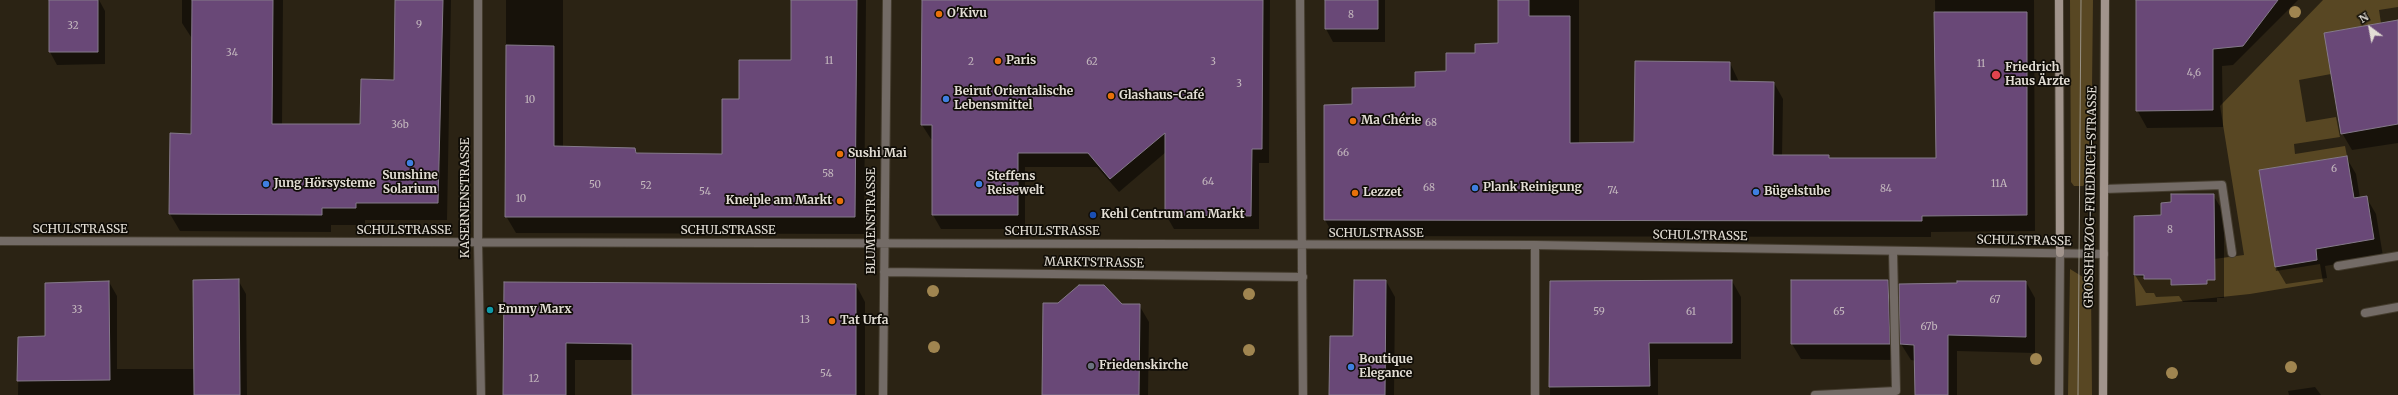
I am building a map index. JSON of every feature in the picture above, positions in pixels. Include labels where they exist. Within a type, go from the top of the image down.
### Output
[{"type":"street","name":"KASERNENSTRASSE","points":[[478,0],[478,243],[481,395]]},
{"type":"street","name":"BLUMENSTRASSE","points":[[883,395],[887,0]]},
{"type":"street","points":[[1300,0],[1303,395]]},
{"type":"street","points":[[2059,0],[2059,395]]},
{"type":"street","name":"GROSSHERZOG-FRIEDRICH-STRASSE","points":[[2102,395],[2106,0]]},
{"type":"street","points":[[2104,189],[2222,185],[2232,253]]},
{"type":"street","name":"SCHULSTRASSE","points":[[0,241],[1535,246],[2104,254]]},
{"type":"street","points":[[1534,395],[1535,246]]},
{"type":"street","points":[[1815,395],[1896,391],[1893,251]]},
{"type":"street","points":[[2338,266],[2398,256]]},
{"type":"street","name":"MARKTSTRASSE","points":[[884,272],[1303,277]]},
{"type":"street","points":[[2365,313],[2398,307]]},
{"type":"shaded area","points":[[2070,0],[2093,0],[2091,177],[2083,186],[2074,186],[2071,182]]},
{"type":"shaded area","points":[[2323,0],[2398,0],[2398,7],[2379,10],[2381,23],[2325,33],[2331,74],[2299,80],[2306,122],[2336,117],[2340,137],[2294,144],[2295,154],[2345,146],[2347,156],[2259,170],[2276,271],[2320,264],[2323,282],[2250,294],[2136,306],[2134,276],[2171,279],[2172,285],[2206,284],[2207,280],[2214,280],[2214,259],[2244,255],[2220,106]]},
{"type":"shaded area","points":[[2070,269],[2083,277],[2091,287],[2092,395],[2068,395]]},
{"type":"building","points":[[49,0],[98,0],[98,52],[49,52]]},
{"type":"building","points":[[192,0],[273,0],[272,124],[360,124],[361,79],[394,80],[395,0],[443,0],[438,203],[356,203],[356,208],[322,208],[322,215],[169,214],[170,133],[191,134]]},
{"type":"building","points":[[791,0],[857,0],[855,217],[505,217],[506,45],[554,46],[554,146],[635,148],[636,153],[722,154],[722,99],[739,99],[739,60],[791,60]]},
{"type":"building","points":[[922,0],[1263,0],[1262,149],[1252,149],[1251,216],[1165,215],[1165,133],[1110,179],[1088,153],[1018,153],[1018,215],[932,215],[932,125],[921,125]]},
{"type":"building","points":[[1325,0],[1378,0],[1378,29],[1325,29]]},
{"type":"building","points":[[1498,0],[1529,0],[1529,16],[1570,16],[1570,143],[1634,142],[1635,61],[1730,62],[1730,81],[1774,82],[1773,155],[1829,155],[1829,158],[1936,158],[1934,12],[2027,12],[2027,215],[1922,216],[1922,221],[1324,220],[1324,105],[1352,104],[1352,88],[1415,87],[1415,72],[1446,71],[1446,53],[1475,53],[1475,44],[1498,43]]},
{"type":"building","points":[[2136,0],[2278,0],[2243,46],[2213,49],[2213,110],[2136,111]]},
{"type":"building","points":[[2398,20],[2398,124],[2341,134],[2324,33]]},
{"type":"building","points":[[2347,156],[2354,198],[2367,196],[2374,239],[2316,249],[2317,260],[2275,267],[2259,170]]},
{"type":"building","points":[[2171,194],[2214,194],[2215,280],[2207,280],[2207,284],[2171,285],[2171,279],[2144,279],[2144,275],[2134,275],[2134,216],[2161,215],[2161,203],[2171,202]]},
{"type":"building","points":[[239,279],[240,395],[194,395],[193,280]]},
{"type":"building","points":[[1354,280],[1386,280],[1385,395],[1329,395],[1330,336],[1353,336]]},
{"type":"building","points":[[1732,280],[1732,343],[1649,343],[1650,386],[1549,387],[1550,281]]},
{"type":"building","points":[[1791,280],[1888,280],[1890,344],[1791,344]]},
{"type":"building","points":[[109,281],[110,380],[17,381],[18,337],[45,336],[45,283]]},
{"type":"building","points":[[1957,281],[2026,281],[2026,337],[1948,335],[1948,395],[1915,395],[1914,345],[1900,344],[1899,284],[1957,283]]},
{"type":"building","points":[[504,282],[856,284],[856,395],[632,395],[632,344],[566,343],[566,395],[503,395]]},
{"type":"building","name":"Friedenskirche","points":[[1079,285],[1104,285],[1122,304],[1140,304],[1139,395],[1042,395],[1043,303],[1058,303]]},
{"type":"tram line","points":[[2078,395],[2081,0]]},
{"type":"place","name":"O'Kivu","points":[[939,14]]},
{"type":"place","name":"Paris","points":[[998,61]]},
{"type":"place","name":"Friedrich Haus Ärzte","points":[[1996,75]]},
{"type":"place","name":"Glashaus-Café","points":[[1111,96]]},
{"type":"place","name":"Beirut Orientalische Lebensmittel","points":[[946,99]]},
{"type":"place","name":"Ma Chérie","points":[[1353,121]]},
{"type":"place","name":"Sushi Mai","points":[[840,154]]},
{"type":"place","name":"Sunshine Solarium","points":[[410,163]]},
{"type":"place","name":"Jung Hörsysteme","points":[[266,184]]},
{"type":"place","name":"Steffens Reisewelt","points":[[979,184]]},
{"type":"place","name":"Plank Reinigung","points":[[1475,188]]},
{"type":"place","name":"Bügelstube","points":[[1756,192]]},
{"type":"place","name":"Lezzet","points":[[1355,193]]},
{"type":"place","name":"Kneiple am Markt","points":[[840,201]]},
{"type":"place","name":"Kehl Centrum am Markt","points":[[1093,215]]},
{"type":"place","name":"Emmy Marx","points":[[490,310]]},
{"type":"place","name":"Tat Urfa","points":[[832,321]]},
{"type":"place","name":"Friedenskirche","points":[[1091,366]]},
{"type":"place","name":"Boutique Elegance","points":[[1351,367]]}]
